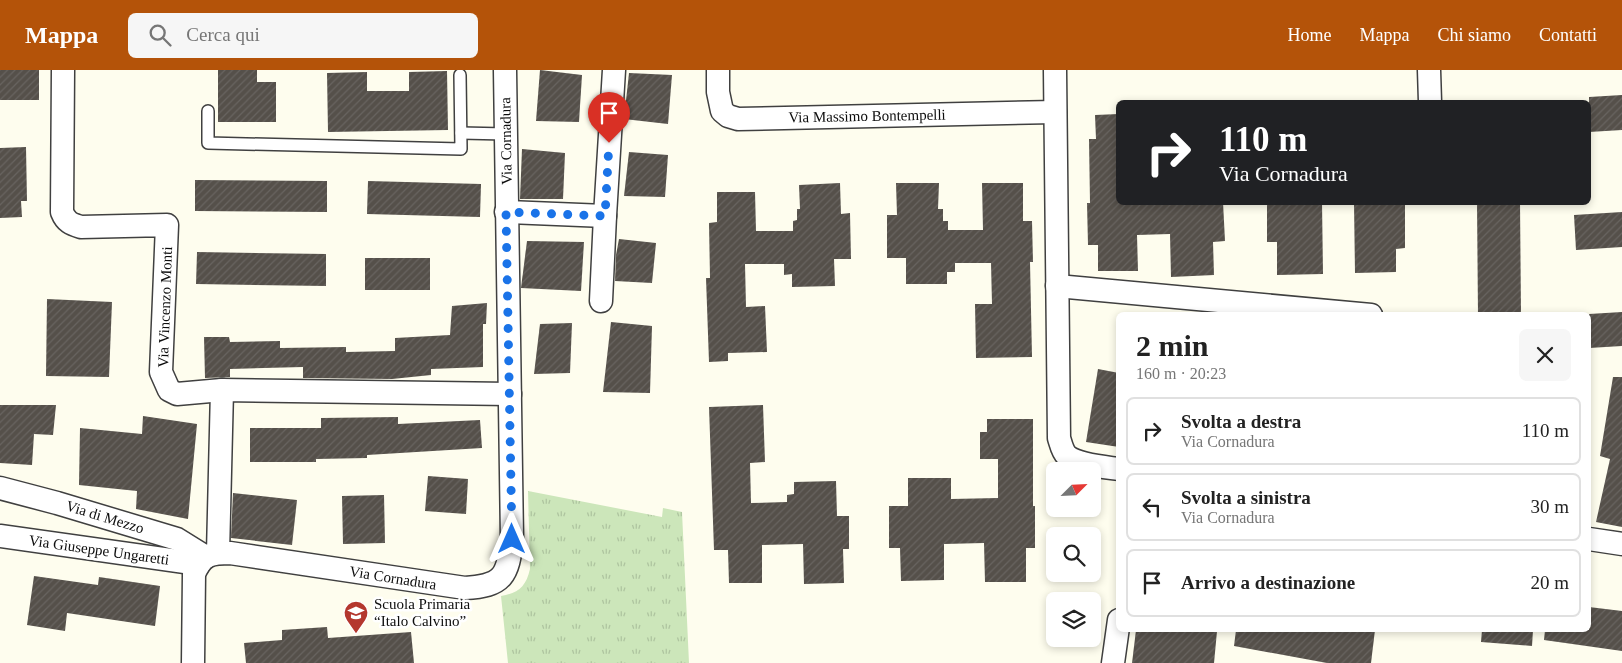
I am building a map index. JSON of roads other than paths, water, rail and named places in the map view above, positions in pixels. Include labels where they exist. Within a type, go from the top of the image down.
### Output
[{"type":"street","name":"Via Vincenzo Monti","points":[[63,70],[62,212],[64,218],[70,224],[81,227],[168,225],[161,372],[169,390],[177,394],[222,390],[510,394]]},
{"type":"street","name":"Via Cornadura","points":[[207,558],[230,553],[465,588],[480,587],[503,577],[508,567],[512,539],[505,70]]},
{"type":"street","points":[[601,301],[614,70]]},
{"type":"street","name":"Via Massimo Bontempelli","points":[[718,70],[718,92],[722,111],[728,116],[738,119],[1055,112]]},
{"type":"street","points":[[1055,70],[1059,438],[1062,450],[1068,457],[1078,462],[1116,468]]},
{"type":"street","points":[[1429,70],[1430,100]]},
{"type":"street","points":[[506,212],[605,216]]},
{"type":"street","points":[[1057,286],[1339,312]]},
{"type":"street","points":[[192,663],[194,574],[207,558],[222,390]]},
{"type":"street","name":"Via di Mezzo","points":[[0,488],[177,538],[207,558]]},
{"type":"street","name":"Via Giuseppe Ungaretti","points":[[0,536],[207,558]]},
{"type":"street","points":[[1591,539],[1622,544]]},
{"type":"street","points":[[1112,663],[1117,632]]},
{"type":"lane","points":[[208,112],[208,143],[461,149],[460,75]]},
{"type":"lane","points":[[460,133],[506,134]]},
{"type":"place","name":"Scuola Primaria “Italo Calvino”","points":[[356,634]]}]
